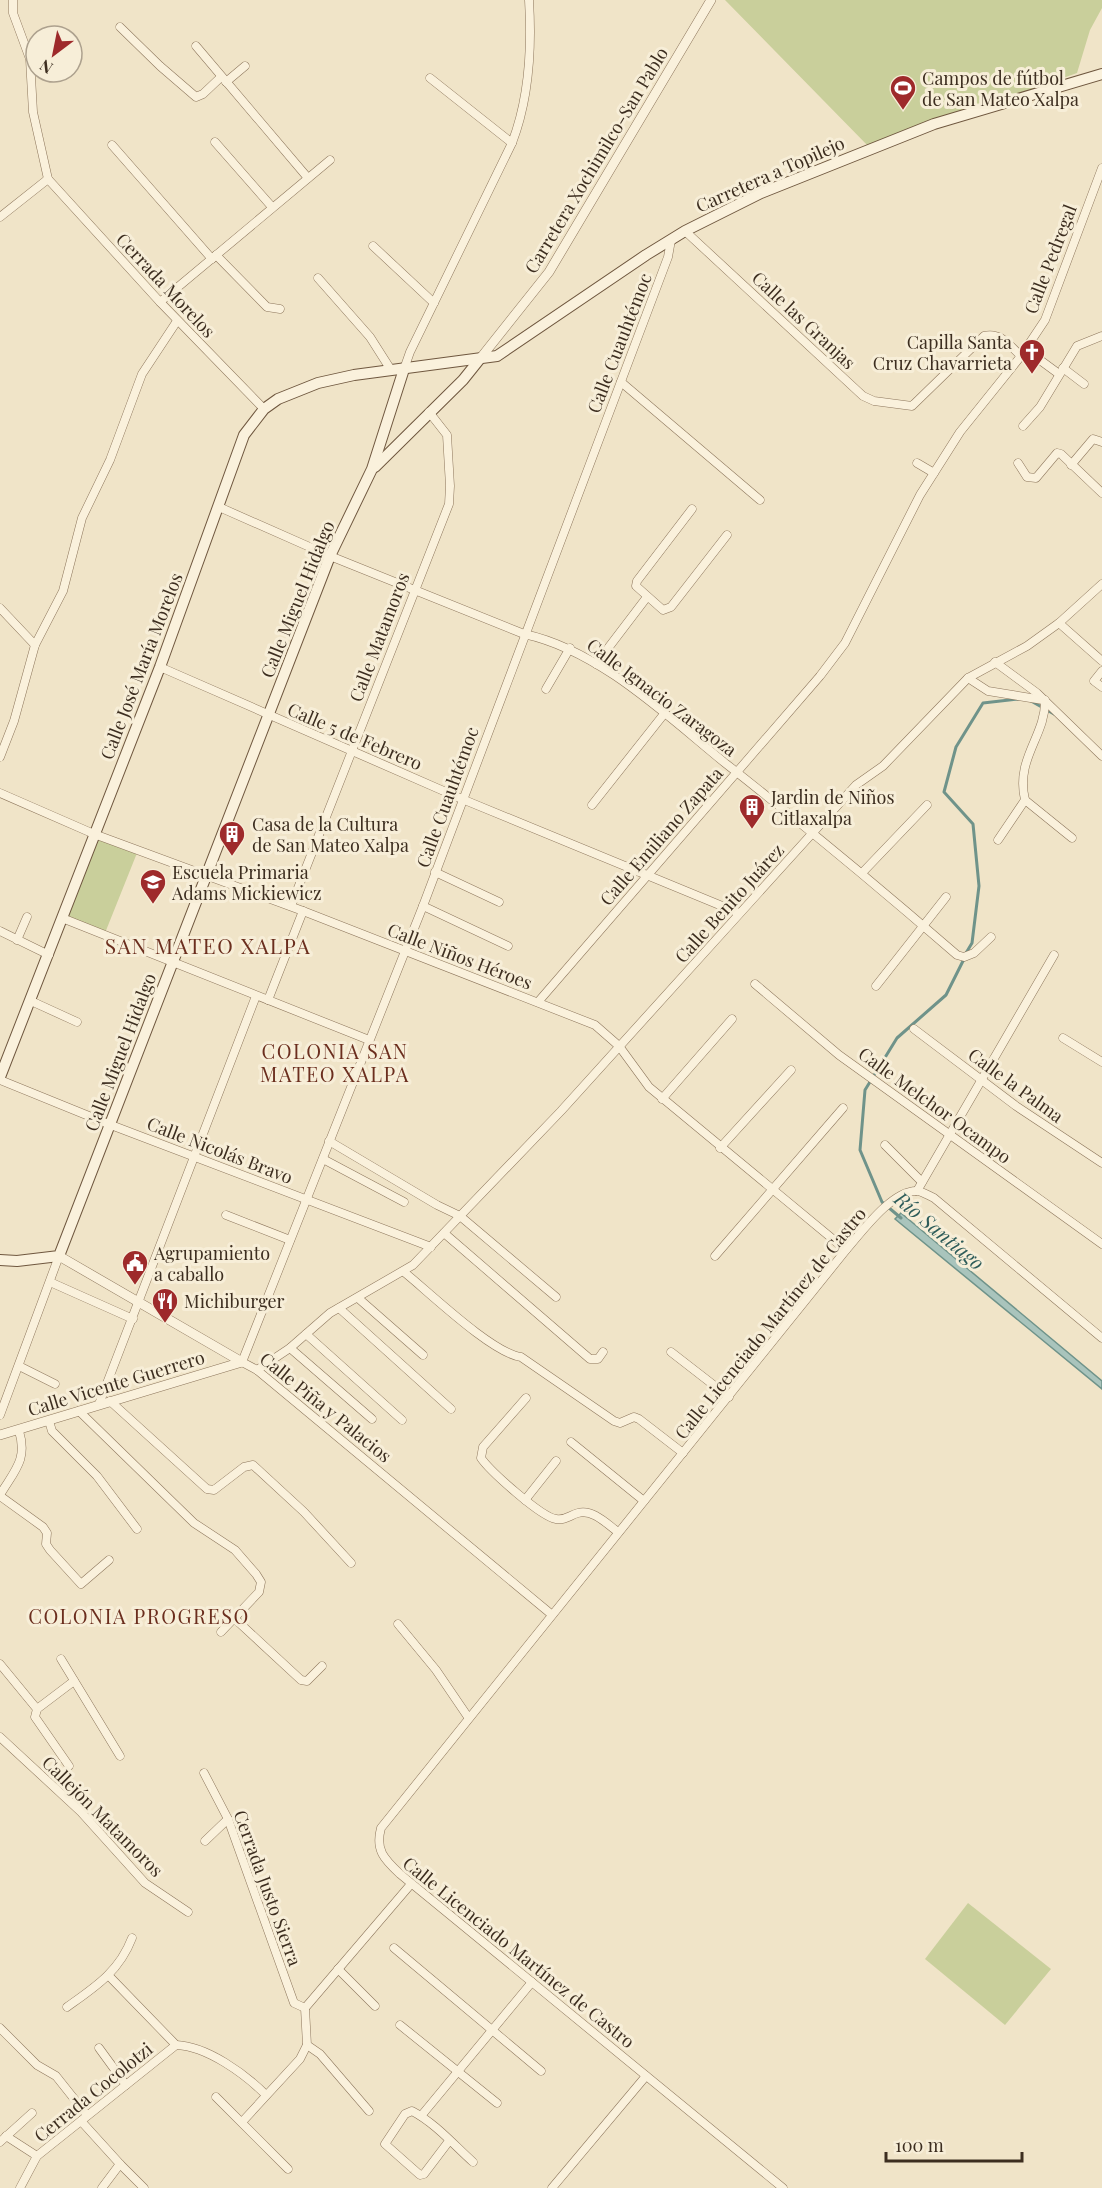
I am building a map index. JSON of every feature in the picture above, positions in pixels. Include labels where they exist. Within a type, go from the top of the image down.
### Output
[{"type":"main road","name":"Carretera a Topilejo","points":[[404,369],[497,356],[574,302],[685,231],[761,193],[934,124],[1102,74]]},
{"type":"main road","name":"Calle Miguel Hidalgo","points":[[372,469],[463,380],[479,360]]},
{"type":"main road","name":"Calle Miguel Hidalgo","points":[[59,1256],[330,556],[372,469],[404,369]]},
{"type":"main road","name":"Calle José María Morelos","points":[[0,1078],[160,667],[244,435],[264,409],[292,392],[318,383],[404,369]]},
{"type":"main road","points":[[0,1260],[17,1262],[59,1256]]},
{"type":"street","points":[[0,217],[48,179],[33,112],[30,58],[13,13],[13,0]]},
{"type":"street","points":[[404,369],[512,144],[521,119],[527,78],[529,0]]},
{"type":"street","name":"Carretera Xochimilco-San Pablo","points":[[479,360],[549,272],[711,0]]},
{"type":"street","points":[[120,27],[159,66],[196,97],[245,66]]},
{"type":"street","points":[[196,46],[308,178]]},
{"type":"street","points":[[430,78],[512,144]]},
{"type":"street","points":[[215,142],[272,207]]},
{"type":"street","points":[[112,145],[214,257],[267,306],[280,309]]},
{"type":"street","points":[[160,302],[330,160]]},
{"type":"street","name":"Calle Pedregal","points":[[934,473],[960,432],[1023,353],[1045,320],[1102,168]]},
{"type":"street","name":"Cerrada Morelos","points":[[48,179],[177,321],[264,409]]},
{"type":"street","name":"Calle las Granjas","points":[[685,231],[869,399],[912,406],[948,368],[984,336],[992,334],[1002,337],[1023,353]]},
{"type":"street","name":"Calle Cuauhtémoc","points":[[242,1362],[423,906],[668,258],[671,240]]},
{"type":"street","points":[[373,246],[434,303]]},
{"type":"street","points":[[318,278],[370,337],[391,370]]},
{"type":"street","points":[[0,758],[14,721],[35,645],[63,591],[82,518],[110,460],[133,395],[146,367],[177,321]]},
{"type":"street","points":[[1023,426],[1040,406],[1077,346],[1102,336]]},
{"type":"street","points":[[1023,353],[1084,384]]},
{"type":"street","points":[[621,382],[760,500]]},
{"type":"street","name":"Calle Matamoros","points":[[291,906],[450,494],[447,435],[429,412]]},
{"type":"street","points":[[1071,465],[1093,439],[1102,442]]},
{"type":"street","points":[[1018,463],[1031,478],[1040,476],[1057,453],[1066,457],[1071,465],[1102,493]]},
{"type":"street","points":[[917,463],[934,473]]},
{"type":"street","name":"Calle Emiliano Zapata","points":[[538,1002],[845,643],[920,495],[934,473]]},
{"type":"street","name":"Calle Ignacio Zaragoza","points":[[219,507],[414,590],[524,634],[552,640],[570,648],[596,664],[664,714],[813,832],[964,957],[974,953],[991,937]]},
{"type":"street","points":[[692,509],[637,581],[636,586],[663,610],[668,610],[728,535]]},
{"type":"street","name":"Calle Benito Juárez","points":[[257,1370],[290,1348],[339,1308],[404,1272],[431,1247],[619,1046],[856,785],[883,766],[968,678],[995,662],[1009,657],[1059,623],[1102,584]]},
{"type":"street","points":[[596,664],[647,597]]},
{"type":"street","points":[[0,608],[35,645]]},
{"type":"street","points":[[1059,623],[1102,661]]},
{"type":"street","points":[[546,689],[570,648]]},
{"type":"street","points":[[995,662],[1045,702],[1102,756]]},
{"type":"street","name":"Calle 5 de Febrero","points":[[160,667],[462,799],[740,913]]},
{"type":"street","points":[[1102,671],[1094,681],[1102,687]]},
{"type":"street","points":[[968,678],[988,691],[1045,702]]},
{"type":"street","points":[[1045,702],[1044,714],[1028,752],[1021,783],[1025,800],[1072,838]]},
{"type":"street","points":[[592,805],[664,714]]},
{"type":"street","name":"Calle Niños Héroes","points":[[0,793],[94,834],[291,906],[595,1025],[619,1046],[649,1088],[772,1192],[846,1250]]},
{"type":"street","points":[[998,840],[1025,800]]},
{"type":"street","points":[[862,873],[927,805]]},
{"type":"street","points":[[435,872],[499,902]]},
{"type":"street","points":[[876,986],[922,924],[946,897]]},
{"type":"street","points":[[423,906],[508,946]]},
{"type":"street","points":[[268,1000],[303,911]]},
{"type":"street","points":[[17,940],[27,917]]},
{"type":"street","points":[[62,918],[369,1040]]},
{"type":"street","points":[[0,931],[49,955]]},
{"type":"street","points":[[1054,956],[917,1191],[934,1198],[1102,1338]]},
{"type":"street","name":"Calle Melchor Ocampo","points":[[755,984],[838,1055],[1102,1244]]},
{"type":"street","points":[[99,1404],[140,1304],[256,996]]},
{"type":"street","points":[[31,1000],[77,1022]]},
{"type":"street","points":[[662,1099],[732,1019]]},
{"type":"street","name":"Calle la Palma","points":[[914,1029],[1016,1106],[1102,1163]]},
{"type":"street","points":[[1063,1038],[1102,1062]]},
{"type":"street","points":[[720,1148],[791,1070]]},
{"type":"street","name":"Calle Nicolás Bravo","points":[[0,1078],[111,1125],[431,1247]]},
{"type":"street","points":[[715,1256],[843,1108]]},
{"type":"street","points":[[329,1141],[436,1205],[460,1216],[556,1297]]},
{"type":"street","points":[[885,1145],[922,1182]]},
{"type":"street","points":[[322,1159],[404,1202]]},
{"type":"street","name":"Calle Licenciado Martínez de Castro","points":[[783,2188],[411,1884],[381,1855],[378,1840],[381,1828],[468,1717],[846,1250],[893,1200],[903,1193],[917,1191]]},
{"type":"street","points":[[226,1215],[291,1240]]},
{"type":"street","points":[[444,1233],[590,1359],[598,1359],[603,1352]]},
{"type":"street","name":"Calle Miguel Hidalgo","points":[[0,1415],[59,1256]]},
{"type":"street","name":"Calle Piña y Palacios","points":[[59,1256],[257,1370],[551,1614]]},
{"type":"street","name":"Calle Licenciado Martínez de Castro","points":[[404,1272],[493,1345],[510,1355],[521,1357],[614,1421],[620,1423],[634,1417],[639,1419],[683,1453]]},
{"type":"street","points":[[50,1282],[133,1319]]},
{"type":"street","points":[[358,1298],[423,1355]]},
{"type":"street","points":[[339,1308],[452,1409]]},
{"type":"street","points":[[306,1334],[402,1420]]},
{"type":"street","points":[[290,1348],[372,1419]]},
{"type":"street","points":[[672,1352],[729,1397]]},
{"type":"street","name":"Calle Vicente Guerrero","points":[[0,1435],[242,1362]]},
{"type":"street","points":[[19,1366],[55,1384]]},
{"type":"street","points":[[526,1398],[483,1447],[481,1458],[486,1466],[525,1500],[554,1520],[563,1520],[579,1512],[592,1513],[618,1532]]},
{"type":"street","points":[[110,1401],[207,1489],[214,1490],[248,1464],[253,1466],[304,1512],[351,1563]]},
{"type":"street","points":[[79,1412],[194,1523],[235,1550],[256,1574],[261,1582],[259,1592],[221,1632]]},
{"type":"street","points":[[49,1421],[52,1431],[97,1476],[136,1530]]},
{"type":"street","points":[[19,1431],[24,1445],[22,1456],[0,1495],[43,1527],[47,1533],[46,1544],[81,1584],[86,1583],[109,1560]]},
{"type":"street","points":[[571,1442],[644,1501]]},
{"type":"street","points":[[525,1500],[556,1461]]},
{"type":"street","points":[[234,1618],[301,1680],[307,1681],[322,1666]]},
{"type":"street","points":[[398,1623],[436,1670],[468,1717]]},
{"type":"street","points":[[61,1659],[120,1756]]},
{"type":"street","points":[[0,1664],[37,1709]]},
{"type":"street","points":[[69,1766],[34,1717],[37,1709],[74,1681]]},
{"type":"street","name":"Callejón Matamoros","points":[[0,1737],[81,1812],[145,1883],[188,1912]]},
{"type":"street","name":"Cerrada Justo Sierra","points":[[204,1773],[228,1819],[294,2003],[305,2008]]},
{"type":"street","points":[[205,1841],[228,1819]]},
{"type":"street","points":[[242,2121],[300,2059],[307,2045],[305,2008],[411,1884]]},
{"type":"street","points":[[67,2007],[110,1977],[125,1958],[132,1938]]},
{"type":"street","points":[[394,1948],[541,2071]]},
{"type":"street","points":[[338,1969],[375,2006]]},
{"type":"street","points":[[110,1977],[176,2045]]},
{"type":"street","points":[[421,2116],[532,1982]]},
{"type":"street","points":[[400,2025],[497,2103]]},
{"type":"street","points":[[0,2028],[37,2065],[56,2076],[87,2115]]},
{"type":"street","name":"Cerrada Cocolotzi","points":[[20,2188],[37,2156],[176,2045],[202,2053],[241,2072],[266,2095]]},
{"type":"street","points":[[307,2045],[320,2054],[369,2111]]},
{"type":"street","points":[[99,2048],[126,2085]]},
{"type":"street","points":[[552,2188],[646,2076]]},
{"type":"street","points":[[216,2097],[288,2169]]},
{"type":"street","points":[[449,2141],[424,2174],[420,2175],[385,2145],[408,2111],[421,2116],[473,2162]]},
{"type":"street","points":[[32,2113],[3,2139],[37,2156]]},
{"type":"street","points":[[81,2121],[144,2188]]},
{"type":"street","points":[[102,2188],[120,2164]]},
{"type":"green space","name":"Campos de fútbol de San Mateo Xalpa","points":[[725,0],[1102,0],[1102,8],[1090,30],[1077,73],[870,148]]},
{"type":"green space","points":[[99,836],[137,853],[105,933],[66,918]]},
{"type":"green space","points":[[968,1903],[1051,1969],[1005,2025],[925,1959]]},
{"type":"water","points":[[901,1213],[1102,1381],[1102,1389],[895,1219]]},
{"type":"waterway","name":"Río Santiago","points":[[966,953],[972,943],[979,886],[973,824],[944,792],[956,747],[983,703],[1019,699]]},
{"type":"waterway","name":"Río Santiago","points":[[1031,701],[1054,714]]},
{"type":"waterway","name":"Río Santiago","points":[[901,1218],[882,1202],[860,1150],[865,1090],[897,1038],[946,995],[964,959]]},
{"type":"place","name":"Campos de fútbol de San Mateo Xalpa","points":[[903,111]]},
{"type":"place","name":"Capilla Santa Cruz Chavarrieta","points":[[1032,375]]},
{"type":"place","name":"Jardin de Niños Citlaxalpa","points":[[752,830]]},
{"type":"place","name":"Casa de la Cultura de San Mateo Xalpa","points":[[232,857]]},
{"type":"place","name":"Escuela Primaria Adams Mickiewicz","points":[[153,905]]},
{"type":"place","name":"Agrupamiento a caballo","points":[[135,1286]]},
{"type":"place","name":"Michiburger","points":[[165,1324]]},
{"type":"district","name":"SAN MATEO XALPA","points":[[208,945]]},
{"type":"district","name":"COLONIA SAN MATEO XALPA","points":[[335,1062]]},
{"type":"district","name":"COLONIA PROGRESO","points":[[139,1615]]}]
